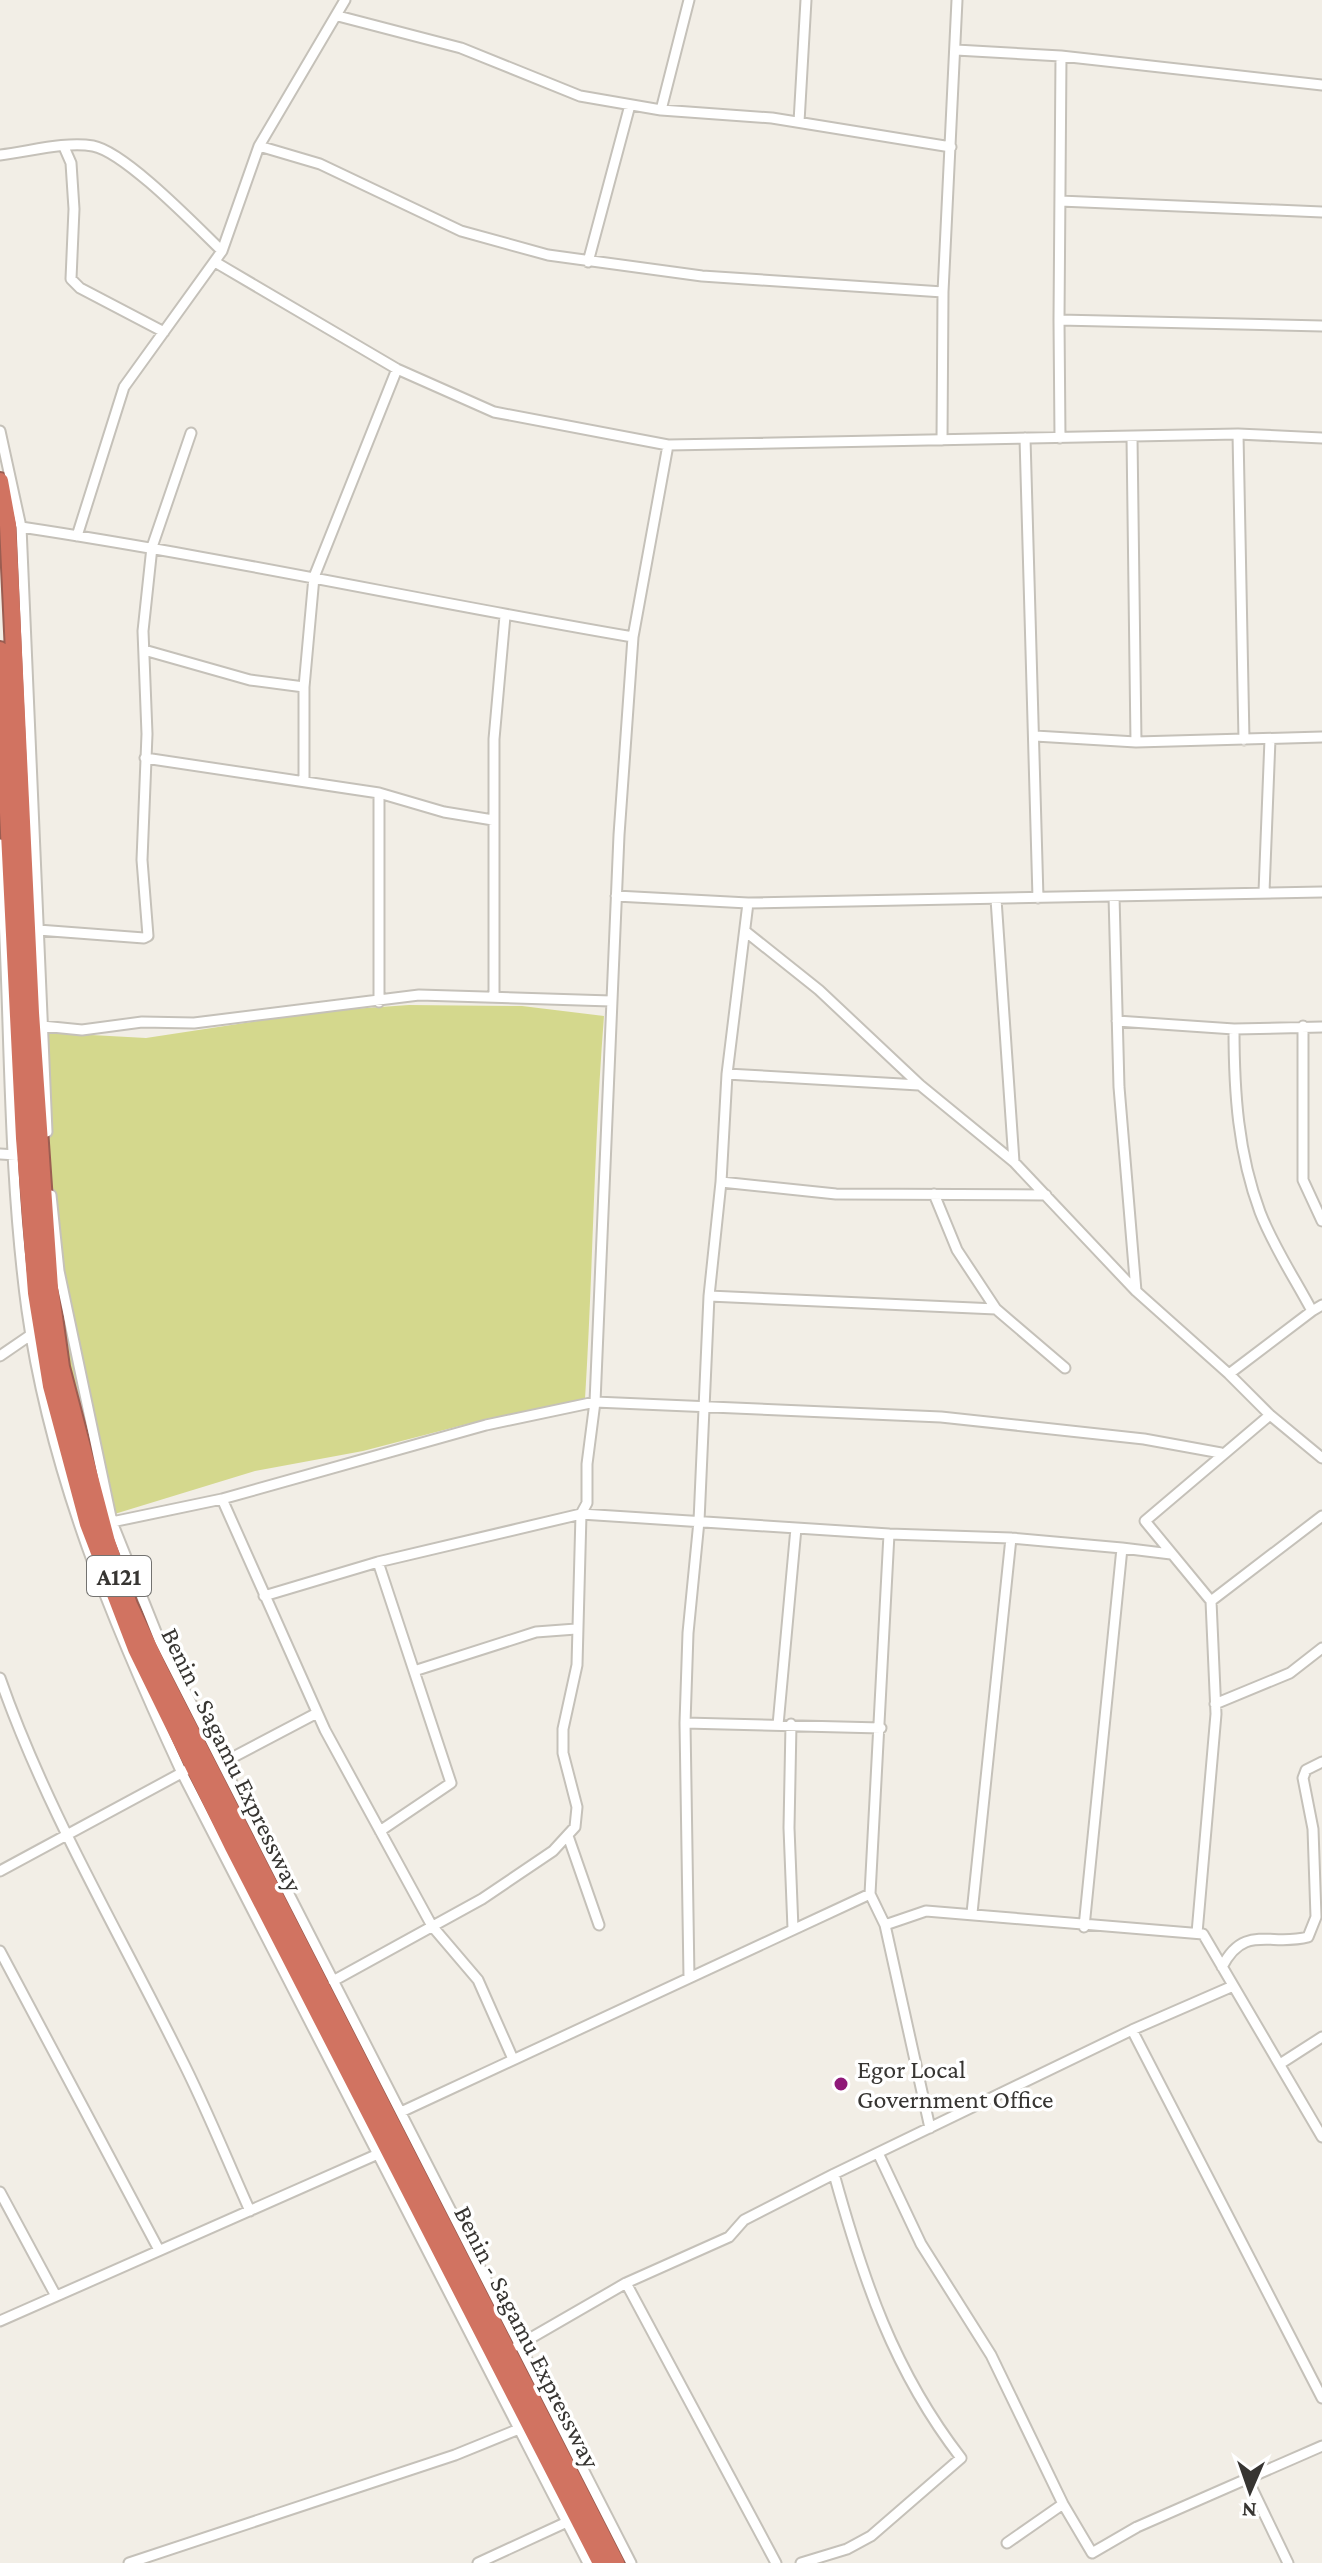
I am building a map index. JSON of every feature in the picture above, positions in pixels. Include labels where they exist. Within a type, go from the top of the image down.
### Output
[{"type":"highway","name":"Benin - Sagamu Expressway","points":[[0,481],[8,525],[33,1057],[50,1288],[61,1367],[91,1488],[152,1669],[616,2563]]},
{"type":"highway","name":"A121","points":[[0,650],[24,1138],[36,1293],[51,1386],[69,1463],[110,1587],[152,1669],[188,1770],[601,2563]]},
{"type":"street","points":[[77,536],[124,387],[222,251],[259,146],[345,0]]},
{"type":"street","points":[[661,110],[689,0]]},
{"type":"street","points":[[799,122],[806,0]]},
{"type":"street","points":[[942,440],[943,292],[957,0]]},
{"type":"street","points":[[338,16],[461,48],[580,96],[661,110],[799,122],[951,147]]},
{"type":"street","points":[[956,50],[1061,56],[1322,85]]},
{"type":"street","points":[[1060,438],[1061,56]]},
{"type":"street","points":[[588,262],[630,105]]},
{"type":"street","points":[[0,155],[89,145],[103,148],[222,251]]},
{"type":"street","points":[[259,146],[320,164],[461,231],[548,255],[702,276],[943,292]]},
{"type":"street","points":[[64,147],[71,163],[74,209],[71,279],[80,288],[164,332]]},
{"type":"street","points":[[1060,201],[1322,212]]},
{"type":"street","points":[[215,262],[397,369],[494,412],[668,445],[1238,434],[1322,438]]},
{"type":"street","points":[[1059,320],[1322,326]]},
{"type":"street","points":[[304,780],[304,687],[314,577],[397,369]]},
{"type":"street","points":[[0,431],[21,527],[48,1168],[59,1271],[112,1522],[160,1642],[517,2346],[631,2563]]},
{"type":"street","points":[[38,930],[148,936],[142,860],[144,650],[152,547],[191,433]]},
{"type":"street","points":[[1238,434],[1244,740]]},
{"type":"street","points":[[1132,437],[1136,742]]},
{"type":"street","points":[[1025,438],[1038,898]]},
{"type":"street","points":[[333,1981],[494,1891],[553,1851],[575,1827],[577,1807],[563,1753],[563,1729],[577,1665],[581,1514],[587,1503],[587,1464],[595,1402],[616,896],[633,637],[668,445]]},
{"type":"street","points":[[21,527],[152,547],[505,616],[633,637]]},
{"type":"street","points":[[494,997],[494,739],[505,616]]},
{"type":"street","points":[[144,650],[250,680],[304,687]]},
{"type":"street","points":[[1035,736],[1136,742],[1322,737]]},
{"type":"street","points":[[1264,892],[1270,739]]},
{"type":"street","points":[[145,758],[208,770],[304,780],[379,793],[444,812],[493,820]]},
{"type":"street","points":[[379,793],[379,1002]]},
{"type":"street","points":[[0,844],[16,1155],[32,1334],[62,1474],[87,1551],[117,1631],[378,2154],[588,2563]]},
{"type":"street","points":[[616,896],[748,903],[1322,892]]},
{"type":"street","points":[[1114,896],[1117,1021],[1136,1291]]},
{"type":"street","points":[[996,899],[1014,1162]]},
{"type":"street","points":[[689,1978],[685,1723],[688,1633],[699,1521],[709,1296],[721,1182],[727,1074],[748,903]]},
{"type":"street","points":[[745,931],[819,990],[920,1085],[1014,1162],[1136,1291],[1270,1415],[1322,1458]]},
{"type":"street","points":[[42,1026],[82,1030],[142,1022],[194,1023],[419,995],[611,1001]]},
{"type":"street","points":[[1117,1021],[1234,1029],[1322,1027]]},
{"type":"street","points":[[1303,1026],[1303,1180],[1322,1221]]},
{"type":"street","points":[[1234,1029],[1234,1095],[1245,1160],[1261,1214],[1312,1311]]},
{"type":"street","points":[[727,1074],[920,1085]]},
{"type":"street","points":[[0,1154],[16,1155]]},
{"type":"street","points":[[721,1182],[836,1194],[1046,1195]]},
{"type":"street","points":[[934,1194],[957,1250],[996,1309],[1065,1368]]},
{"type":"street","points":[[709,1296],[996,1309]]},
{"type":"street","points":[[1229,1374],[1322,1305]]},
{"type":"street","points":[[0,1356],[32,1334]]},
{"type":"street","points":[[112,1522],[222,1499],[486,1425],[595,1402],[941,1417],[1144,1439],[1221,1453]]},
{"type":"street","points":[[1197,1933],[1215,1704],[1211,1601],[1147,1527],[1147,1517],[1190,1485],[1221,1453],[1270,1415]]},
{"type":"street","points":[[222,1499],[317,1713],[432,1926],[478,1980],[513,2059]]},
{"type":"street","points":[[264,1596],[378,1562],[581,1514],[889,1534],[1011,1538],[1171,1554]]},
{"type":"street","points":[[1211,1601],[1322,1516]]},
{"type":"street","points":[[778,1725],[796,1528]]},
{"type":"street","points":[[889,1534],[870,1894],[885,1925],[930,2128]]},
{"type":"street","points":[[972,1913],[1011,1538]]},
{"type":"street","points":[[1084,1927],[1122,1548]]},
{"type":"street","points":[[378,1562],[451,1783],[380,1831]]},
{"type":"street","points":[[414,1671],[536,1632],[576,1629]]},
{"type":"street","points":[[1215,1704],[1290,1673],[1322,1648]]},
{"type":"street","points":[[0,1678],[13,1717],[137,1976],[181,2056],[250,2211]]},
{"type":"street","points":[[222,1763],[317,1713]]},
{"type":"street","points":[[685,1723],[881,1728]]},
{"type":"street","points":[[791,1724],[789,1828],[793,1929]]},
{"type":"street","points":[[1222,1967],[1231,1949],[1243,1943],[1306,1938],[1319,1915],[1313,1829],[1303,1778],[1306,1770],[1322,1762]]},
{"type":"street","points":[[0,1871],[188,1770]]},
{"type":"street","points":[[568,1836],[599,1925]]},
{"type":"street","points":[[401,2112],[870,1894]]},
{"type":"street","points":[[885,1925],[926,1911],[972,1913],[1084,1927],[1197,1933],[1208,1941],[1322,2137]]},
{"type":"street","points":[[0,1951],[159,2250]]},
{"type":"street","points":[[517,2346],[626,2283],[729,2237],[744,2220],[834,2174],[1132,2030],[1233,1986]]},
{"type":"street","points":[[1132,2030],[1322,2398]]},
{"type":"street","points":[[1280,2064],[1322,2037]]},
{"type":"street","points":[[878,2153],[921,2244],[991,2355],[1063,2504],[1092,2553],[1137,2527],[1322,2446]]},
{"type":"street","points":[[0,2321],[378,2154]]},
{"type":"street","points":[[801,2563],[847,2549],[871,2536],[961,2458],[927,2414],[887,2337],[861,2272],[834,2174]]},
{"type":"street","points":[[0,2192],[56,2296]]},
{"type":"street","points":[[626,2283],[776,2563]]},
{"type":"street","points":[[129,2563],[455,2455],[519,2429]]},
{"type":"street","points":[[1248,2480],[1288,2563]]},
{"type":"street","points":[[1007,2543],[1063,2504]]},
{"type":"street","points":[[478,2563],[567,2522]]},
{"type":"green space","points":[[409,1005],[522,1006],[604,1016],[585,1399],[467,1424],[363,1451],[255,1471],[108,1516],[89,1455],[71,1372],[43,1187],[37,1032],[146,1038],[324,1011]]},
{"type":"place","name":"Egor Local Government Office","points":[[841,2084]]}]
